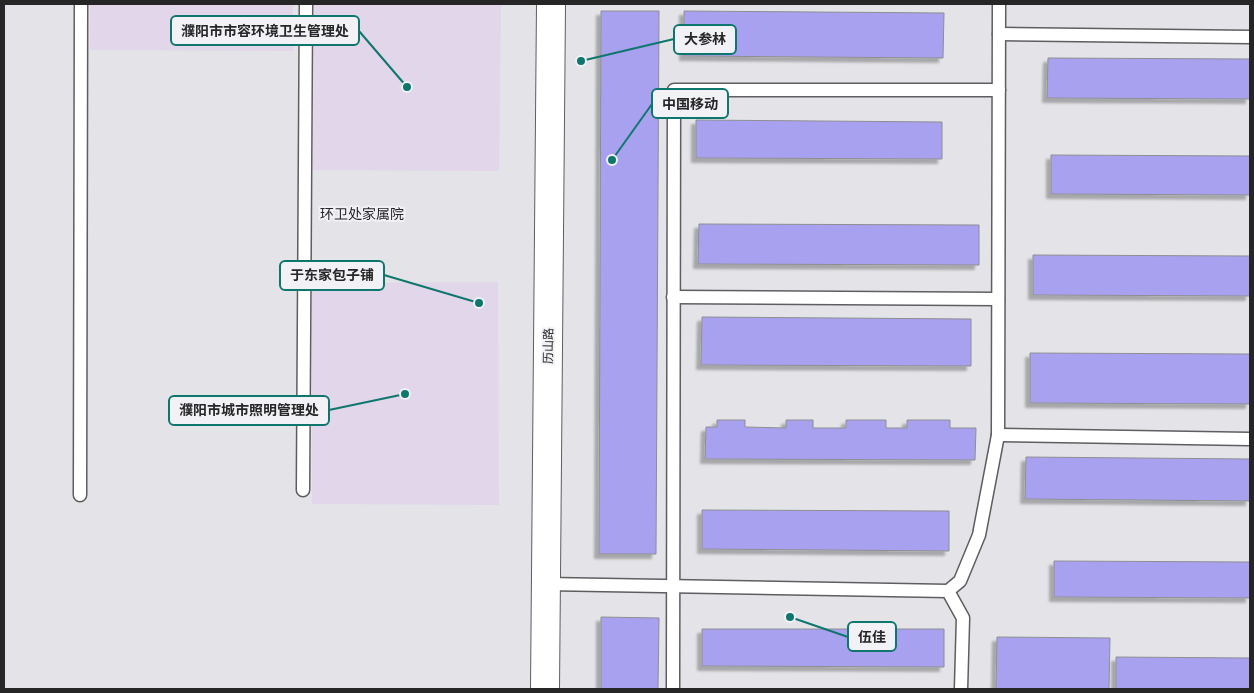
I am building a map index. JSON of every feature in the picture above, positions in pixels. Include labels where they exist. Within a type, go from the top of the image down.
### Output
[{"type":"street","name":"历山路","points":[[545,689],[551,4]]},
{"type":"lane","points":[[80,495],[82,4]]},
{"type":"lane","points":[[303,490],[306,4]]},
{"type":"lane","points":[[546,584],[948,591],[960,581],[979,535],[998,435],[999,4]]},
{"type":"lane","points":[[999,34],[1250,37]]},
{"type":"lane","points":[[673,689],[674,90],[999,90]]},
{"type":"lane","points":[[674,297],[998,299]]},
{"type":"lane","points":[[998,435],[1250,439]]},
{"type":"lane","points":[[948,591],[963,618],[961,689]]},
{"type":"shaded area","points":[[90,4],[293,4],[293,51],[90,50]]},
{"type":"shaded area","points":[[314,4],[501,4],[499,171],[313,170]]},
{"type":"shaded area","points":[[498,282],[499,505],[312,504],[312,283]]},
{"type":"building","points":[[601,11],[659,11],[656,554],[599,554]]},
{"type":"building","points":[[684,11],[944,13],[943,58],[684,56]]},
{"type":"building","points":[[1048,58],[1250,59],[1250,99],[1047,98]]},
{"type":"building","points":[[696,120],[942,122],[942,159],[696,158]]},
{"type":"building","points":[[1051,155],[1250,156],[1250,195],[1051,194]]},
{"type":"building","points":[[699,224],[979,225],[979,265],[698,264]]},
{"type":"building","points":[[1033,255],[1250,256],[1250,296],[1033,295]]},
{"type":"building","points":[[702,317],[971,319],[971,366],[701,365]]},
{"type":"building","points":[[1030,353],[1250,354],[1250,404],[1030,403]]},
{"type":"building","points":[[717,420],[745,420],[745,427],[786,428],[786,420],[813,420],[813,428],[846,428],[846,420],[886,420],[886,428],[907,428],[907,420],[950,420],[950,428],[976,428],[975,460],[705,459],[706,427],[717,427]]},
{"type":"building","points":[[1026,457],[1250,459],[1250,501],[1025,499]]},
{"type":"building","points":[[702,510],[949,511],[949,551],[702,549]]},
{"type":"building","points":[[1054,561],[1250,562],[1250,598],[1054,597]]},
{"type":"building","points":[[601,617],[659,618],[658,689],[601,689]]},
{"type":"building","points":[[702,629],[944,629],[944,667],[702,666]]},
{"type":"building","points":[[997,637],[1110,638],[1109,689],[996,689]]},
{"type":"building","points":[[1116,657],[1250,658],[1250,689],[1116,689]]},
{"type":"place","name":"大参林","points":[[581,61]]},
{"type":"place","name":"濮阳市市容环境卫生管理处","points":[[407,87]]},
{"type":"place","name":"中国移动","points":[[612,160]]},
{"type":"place","name":"于东家包子铺","points":[[479,303]]},
{"type":"place","name":"濮阳市城市照明管理处","points":[[405,394]]},
{"type":"place","name":"伍佳","points":[[790,617]]},
{"type":"district","name":"环卫处家属院","points":[[362,213]]}]
